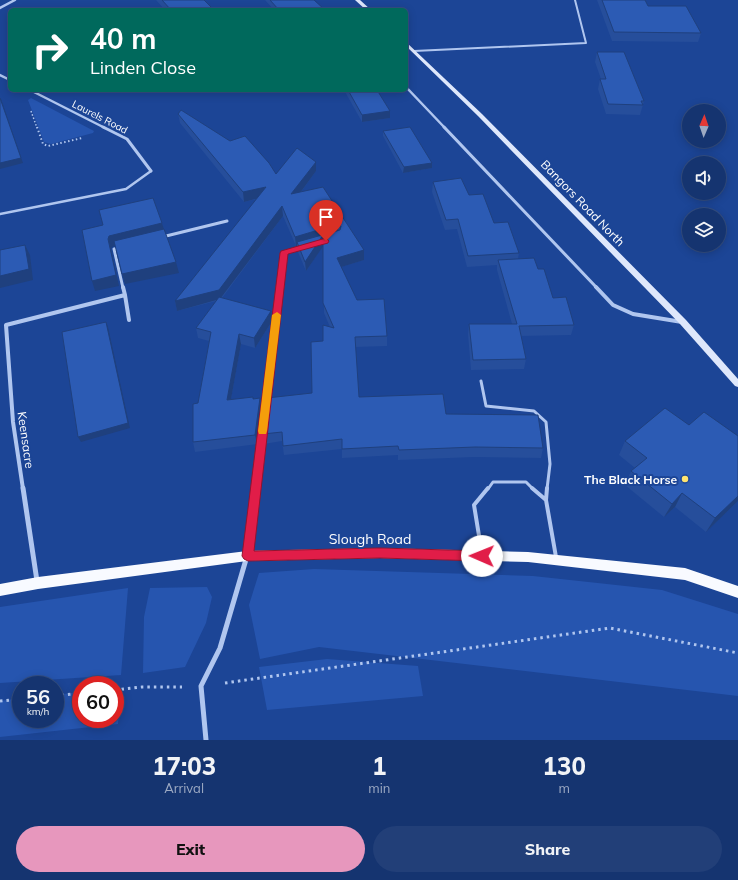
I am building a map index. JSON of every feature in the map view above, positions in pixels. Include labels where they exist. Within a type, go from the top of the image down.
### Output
[{"type":"main road","name":"Slough Road","points":[[0,590],[38,583],[248,556],[380,553],[528,557],[685,574],[738,592]]},
{"type":"street","points":[[0,8],[15,0]]},
{"type":"street","points":[[357,0],[367,8]]},
{"type":"street","name":"Bangors Road North","points":[[408,45],[480,115],[683,322],[738,384]]},
{"type":"street","points":[[408,89],[613,305],[633,314],[683,322]]},
{"type":"street","name":"Laurels Road","points":[[34,92],[128,139],[151,171]]},
{"type":"street","points":[[159,238],[227,222]]},
{"type":"street","points":[[129,246],[114,249],[125,295],[129,320]]},
{"type":"street","points":[[206,740],[201,686],[220,648],[248,556],[284,253],[305,247]]},
{"type":"street","name":"Keensacre","points":[[38,583],[13,422],[6,325],[125,295]]},
{"type":"lane","points":[[414,51],[586,43],[575,0]]},
{"type":"lane","points":[[0,214],[126,189],[151,171]]},
{"type":"lane","points":[[481,381],[486,406],[534,411],[546,422],[550,464],[546,500],[556,560]]},
{"type":"lane","points":[[482,556],[474,506],[493,482],[526,482],[546,500]]},
{"type":"path","points":[[30,110],[43,144],[48,146],[111,131]]},
{"type":"path","points":[[124,689],[142,687],[201,686],[610,628],[738,653]]},
{"type":"path","points":[[0,701],[12,700]]},
{"type":"shaded area","points":[[31,98],[94,131],[93,133],[51,144],[44,142],[28,100]]},
{"type":"shaded area","points":[[314,569],[533,576],[662,590],[738,614],[738,696],[319,647],[260,659],[249,605],[259,573]]},
{"type":"shaded area","points":[[207,587],[212,597],[206,623],[185,667],[143,673],[144,617],[150,588]]},
{"type":"shaded area","points":[[128,588],[121,675],[72,676],[72,678],[64,679],[64,676],[12,676],[12,682],[0,683],[0,607]]},
{"type":"shaded area","points":[[327,659],[418,666],[423,696],[267,710],[259,667]]},
{"type":"shaded area","points":[[72,693],[72,728],[82,728],[0,737],[0,701],[12,699],[12,728],[64,728],[64,694]]},
{"type":"building","points":[[162,0],[204,0],[212,8],[169,8]]},
{"type":"building","points":[[270,0],[314,0],[323,8],[277,8]]},
{"type":"building","points":[[602,0],[645,0],[648,6],[686,6],[701,33],[614,32]]},
{"type":"building","points":[[597,52],[624,52],[644,101],[641,101],[643,105],[608,104],[600,79],[606,79]]},
{"type":"building","points":[[349,92],[378,92],[390,111],[362,115]]},
{"type":"building","points":[[0,98],[21,158],[0,163]]},
{"type":"building","points":[[181,110],[230,141],[245,136],[269,163],[276,174],[297,148],[316,162],[291,194],[323,187],[364,250],[337,258],[357,300],[384,299],[387,336],[355,337],[359,397],[443,394],[446,414],[538,415],[543,448],[475,447],[399,450],[398,446],[342,449],[342,439],[283,446],[282,432],[263,434],[267,398],[312,393],[311,342],[323,341],[323,325],[334,328],[323,303],[323,235],[305,262],[297,242],[340,230],[341,226],[338,224],[295,237],[282,206],[219,290],[175,301],[266,187],[243,192],[178,114]]},
{"type":"building","points":[[410,127],[432,163],[404,167],[383,131]]},
{"type":"building","points":[[461,178],[469,195],[483,194],[494,223],[508,222],[519,253],[468,256],[458,219],[446,220],[433,182]]},
{"type":"building","points":[[153,198],[162,223],[109,236],[108,239],[116,275],[92,281],[82,230],[103,225],[99,210]]},
{"type":"building","points":[[164,229],[176,262],[122,274],[114,241]]},
{"type":"building","points":[[25,245],[29,269],[0,276],[0,250]]},
{"type":"building","points":[[534,258],[538,269],[544,269],[553,298],[566,297],[574,325],[519,326],[526,359],[473,360],[469,324],[517,324],[498,260]]},
{"type":"building","points":[[219,297],[271,311],[254,338],[239,334],[227,400],[253,397],[253,399],[260,398],[255,435],[193,442],[193,404],[198,403],[211,332],[196,328]]},
{"type":"building","points":[[106,322],[128,423],[78,437],[62,332]]},
{"type":"building","name":"The Black Horse","points":[[665,408],[689,425],[704,412],[738,436],[738,496],[715,518],[682,493],[672,504],[631,471],[647,458],[625,441]]},
{"type":"slow traffic","points":[[263,431],[277,315]]},
{"type":"place","name":"The Black Horse","points":[[685,479]]},
{"type":"route","points":[[326,241],[284,253],[248,556],[380,553],[482,556]]}]
